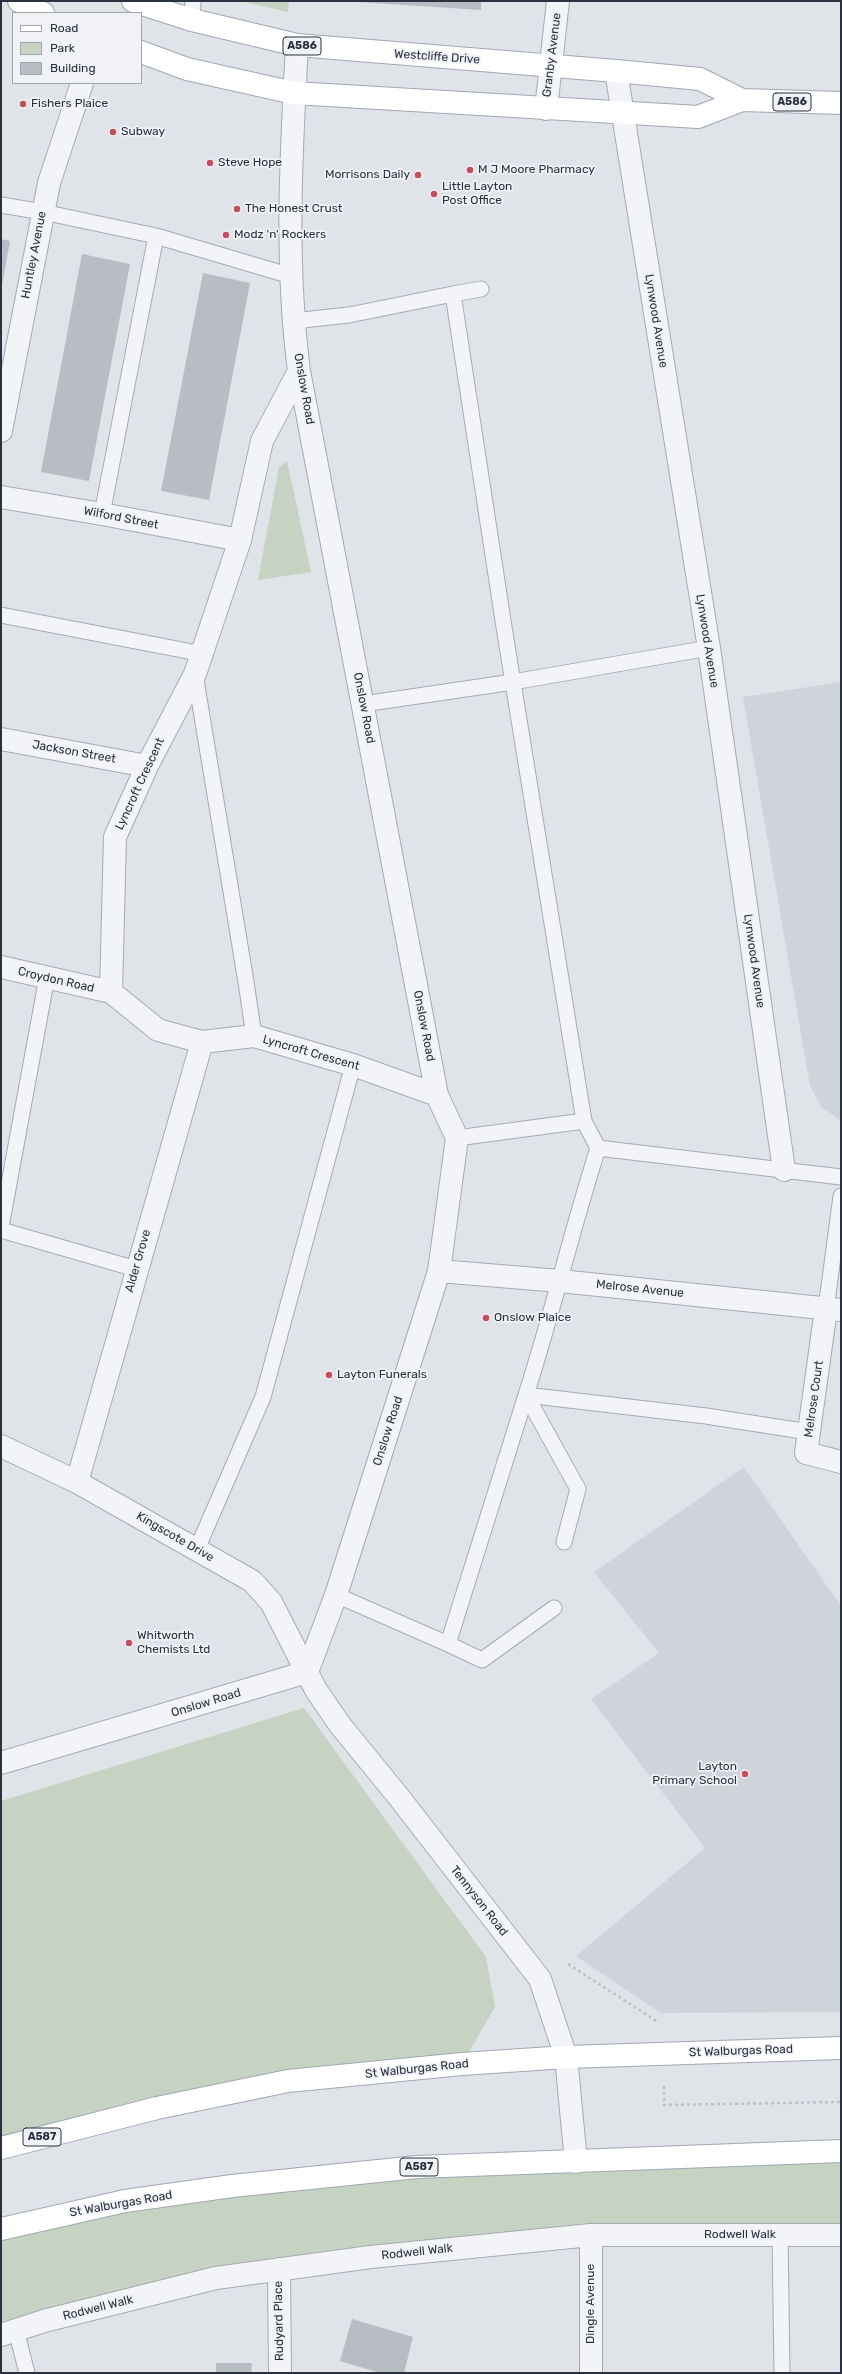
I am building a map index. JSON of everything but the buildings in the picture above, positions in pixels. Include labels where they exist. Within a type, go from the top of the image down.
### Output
[{"type":"main road","points":[[19,1],[41,12]]},
{"type":"main road","name":"Westcliffe Drive","points":[[133,1],[192,11],[297,45],[616,70],[700,79],[742,100]]},
{"type":"main road","name":"Westcliffe Drive","points":[[142,52],[187,69],[294,93],[698,117],[742,100],[841,103]]},
{"type":"main road","name":"St Walburgas Road","points":[[1,2148],[157,2108],[288,2081],[462,2064],[566,2057],[841,2048]]},
{"type":"main road","name":"St Walburgas Road","points":[[1,2229],[125,2201],[232,2186],[417,2167],[841,2151]]},
{"type":"street","name":"Granby Avenue","points":[[546,109],[558,1]]},
{"type":"street","name":"Onslow Road","points":[[1,1763],[307,1672],[336,1595],[439,1271],[457,1138],[437,1095],[300,371],[293,321],[290,276],[294,93],[297,45]]},
{"type":"street","name":"Lynwood Avenue","points":[[616,70],[709,648],[784,1170]]},
{"type":"street","name":"Huntley Avenue","points":[[1,431],[49,183],[82,84]]},
{"type":"street","name":"Lyncroft Crescent","points":[[300,371],[262,441],[240,540],[203,654],[195,674],[147,766],[115,837],[111,992],[158,1030],[202,1042],[254,1036],[353,1065],[437,1095]]},
{"type":"street","name":"Wilford Street","points":[[1,497],[240,540]]},
{"type":"street","name":"Jackson Street","points":[[1,739],[147,766]]},
{"type":"street","name":"Croydon Road","points":[[1,967],[47,976],[111,992]]},
{"type":"street","name":"Alder Grove","points":[[77,1482],[136,1269],[202,1042]]},
{"type":"street","name":"Melrose Avenue","points":[[439,1271],[560,1281],[833,1309]]},
{"type":"street","name":"Melrose Court","points":[[833,1309],[806,1453],[841,1462]]},
{"type":"street","name":"Kingscote Drive","points":[[1,1446],[77,1482],[252,1581],[271,1602],[307,1672]]},
{"type":"street","name":"Tennyson Road","points":[[307,1672],[340,1725],[398,1796],[540,1979],[566,2057],[576,2162]]},
{"type":"street","name":"Rodwell Walk","points":[[8,2333],[216,2278],[371,2257],[591,2235],[841,2235]]},
{"type":"street","name":"Dingle Avenue","points":[[591,2235],[591,2373]]},
{"type":"street","name":"Rudyard Place","points":[[279,2269],[280,2373]]},
{"type":"lane","points":[[1,206],[43,212],[156,236],[290,276]]},
{"type":"lane","points":[[102,514],[156,236]]},
{"type":"lane","points":[[293,321],[348,315],[481,289]]},
{"type":"lane","points":[[448,1644],[549,1324],[570,1237],[598,1148],[584,1122],[513,682],[453,294]]},
{"type":"lane","points":[[1,615],[203,654]]},
{"type":"lane","points":[[363,704],[513,682],[709,648]]},
{"type":"lane","points":[[195,674],[254,1036]]},
{"type":"lane","points":[[1,1227],[47,976]]},
{"type":"lane","points":[[197,1549],[263,1397],[353,1065]]},
{"type":"lane","points":[[457,1138],[584,1122]]},
{"type":"lane","points":[[598,1148],[841,1177]]},
{"type":"lane","points":[[833,1309],[841,1196]]},
{"type":"lane","points":[[1,1230],[136,1269]]},
{"type":"lane","points":[[526,1395],[706,1416],[809,1432]]},
{"type":"lane","points":[[526,1395],[578,1489],[564,1542]]},
{"type":"lane","points":[[336,1595],[482,1660],[554,1608]]},
{"type":"lane","points":[[780,2234],[782,2373]]},
{"type":"lane","points":[[8,2333],[27,2373]]},
{"type":"path","points":[[540,1979],[561,1960],[663,2026]]},
{"type":"path","points":[[664,2079],[664,2105],[841,2102]]},
{"type":"shaded area","points":[[841,682],[841,1121],[821,1106],[810,1086],[743,697]]},
{"type":"shaded area","name":"Layton Primary School","points":[[744,1467],[841,1606],[841,2012],[661,2013],[576,1956],[705,1848],[591,1699],[659,1653],[594,1572]]},
{"type":"green space","points":[[240,1],[289,1],[288,12]]},
{"type":"green space","points":[[287,461],[311,572],[258,580],[279,467]]},
{"type":"green space","points":[[304,1708],[486,1957],[495,2007],[462,2064],[292,2081],[1,2148],[1,1801]]},
{"type":"green space","points":[[841,2151],[841,2236],[536,2240],[279,2269],[1,2335],[1,2229],[232,2186]]},
{"type":"place","name":"Fishers Plaice","points":[[23,104]]},
{"type":"place","name":"Subway","points":[[113,132]]},
{"type":"place","name":"Steve Hope","points":[[210,163]]},
{"type":"place","name":"M J Moore Pharmacy","points":[[470,170]]},
{"type":"place","name":"Morrisons Daily","points":[[418,175]]},
{"type":"place","name":"Little Layton Post Office","points":[[434,194]]},
{"type":"place","name":"The Honest Crust","points":[[237,209]]},
{"type":"place","name":"Modz 'n' Rockers","points":[[226,235]]},
{"type":"place","name":"Onslow Plaice","points":[[486,1318]]},
{"type":"place","name":"Layton Funerals","points":[[329,1375]]},
{"type":"place","name":"Whitworth Chemists Ltd","points":[[129,1643]]},
{"type":"place","name":"Layton Primary School","points":[[745,1774]]}]
